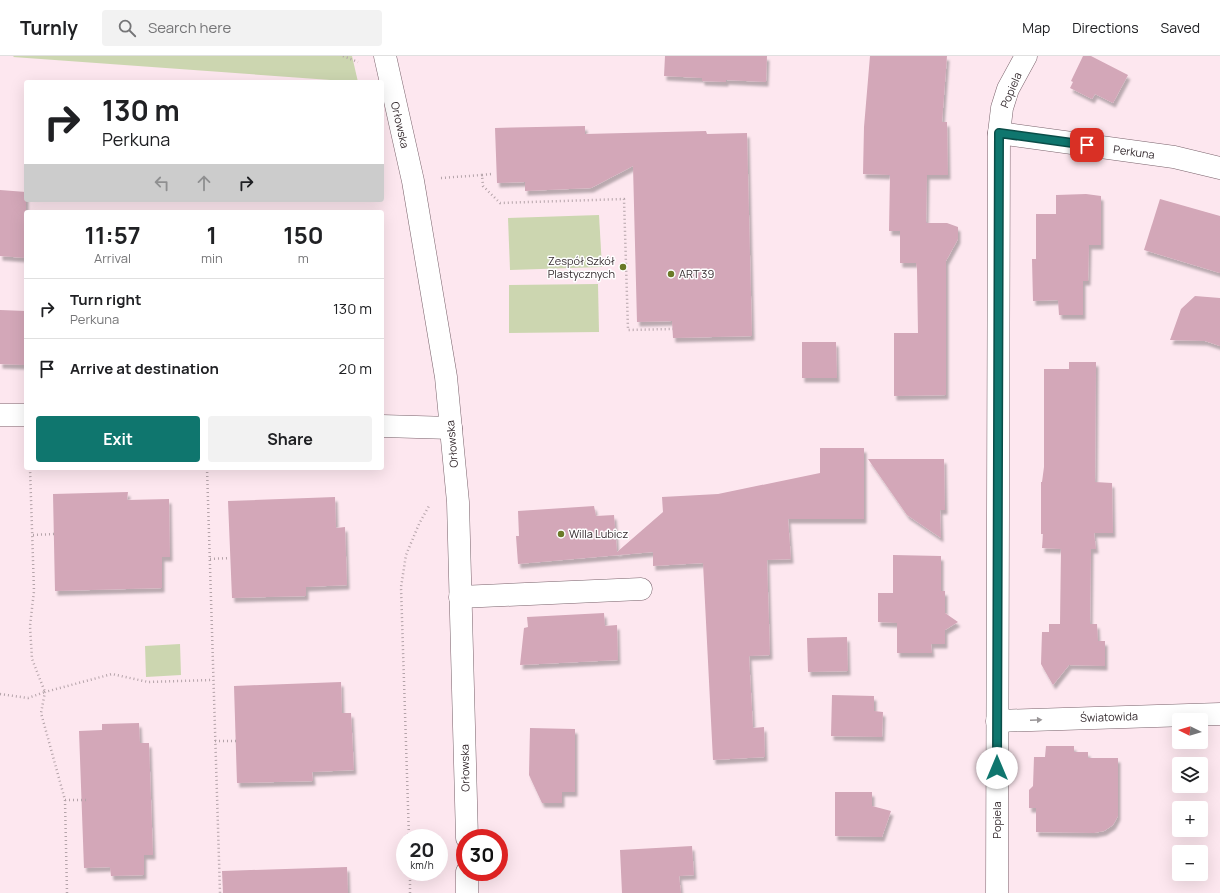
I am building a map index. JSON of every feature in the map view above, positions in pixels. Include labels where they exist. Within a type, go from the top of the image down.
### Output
[{"type":"street","name":"Orłowska","points":[[385,56],[413,181],[446,377],[458,502],[467,829]]},
{"type":"street","name":"Popiela","points":[[997,893],[999,133],[1002,108],[1008,89],[1026,56]]},
{"type":"street","name":"Perkuna","points":[[999,133],[1174,157],[1220,168]]},
{"type":"street","points":[[0,415],[24,415]]},
{"type":"street","points":[[384,426],[451,428]]},
{"type":"street","points":[[460,597],[641,589]]},
{"type":"street","name":"Światowida","points":[[997,721],[1220,714]]},
{"type":"street","points":[[467,881],[467,893]]},
{"type":"path","points":[[438,178],[492,174]]},
{"type":"path","points":[[482,175],[483,186],[500,203],[624,199],[628,330],[673,330]]},
{"type":"path","points":[[30,470],[34,591],[30,626],[32,659],[45,692],[41,713],[65,800],[67,893]]},
{"type":"path","points":[[207,470],[220,893]]},
{"type":"path","points":[[409,829],[401,587],[406,555],[419,524],[429,508]]},
{"type":"path","points":[[32,535],[54,534]]},
{"type":"path","points":[[210,559],[230,558]]},
{"type":"path","points":[[0,694],[28,698],[112,674],[148,682],[213,680]]},
{"type":"path","points":[[215,741],[236,741]]},
{"type":"path","points":[[65,800],[86,800]]},
{"type":"path","points":[[410,881],[410,893]]},
{"type":"green space","points":[[352,56],[358,80],[330,80],[13,57]]},
{"type":"green space","points":[[599,215],[602,267],[510,270],[508,218]]},
{"type":"green space","points":[[598,284],[599,332],[509,333],[509,285]]},
{"type":"green space","points":[[180,644],[181,675],[146,677],[145,646]]},
{"type":"building","points":[[665,56],[767,56],[766,82],[726,80],[726,82],[702,81],[702,78],[664,76]]},
{"type":"building","points":[[870,56],[947,56],[942,122],[947,122],[948,175],[927,175],[926,223],[947,223],[958,227],[958,239],[946,261],[946,395],[894,396],[894,333],[918,333],[917,269],[916,263],[900,263],[900,231],[889,231],[890,175],[863,174],[864,127]]},
{"type":"building","points":[[1083,56],[1091,56],[1128,75],[1113,103],[1095,94],[1092,99],[1070,88],[1073,82],[1071,81]]},
{"type":"building","points":[[585,126],[585,134],[706,131],[707,134],[747,133],[752,336],[673,338],[672,321],[637,322],[633,166],[591,188],[525,191],[525,182],[497,183],[495,128]]},
{"type":"building","points":[[0,190],[24,192],[26,210],[24,210],[24,258],[0,256]]},
{"type":"building","points":[[1086,194],[1101,196],[1101,245],[1089,245],[1088,281],[1083,281],[1083,315],[1059,315],[1058,300],[1033,301],[1032,259],[1036,259],[1036,214],[1056,214],[1056,195]]},
{"type":"building","points":[[1160,199],[1220,216],[1220,273],[1144,250]]},
{"type":"building","points":[[1195,296],[1220,298],[1220,346],[1205,341],[1170,340],[1181,309]]},
{"type":"building","points":[[0,310],[24,311],[24,365],[0,364]]},
{"type":"building","points":[[802,342],[836,342],[837,378],[802,378]]},
{"type":"building","points":[[1069,362],[1096,362],[1095,482],[1112,483],[1113,533],[1094,533],[1096,549],[1091,549],[1090,624],[1097,624],[1098,641],[1105,641],[1105,666],[1069,665],[1053,685],[1041,664],[1042,632],[1049,632],[1049,624],[1060,624],[1061,549],[1042,548],[1043,534],[1041,534],[1041,482],[1044,467],[1044,369],[1069,369]]},
{"type":"building","points":[[820,448],[864,448],[864,519],[788,519],[791,559],[767,560],[770,655],[749,656],[753,728],[764,727],[765,757],[713,760],[703,563],[653,566],[653,552],[518,564],[516,536],[519,536],[518,511],[594,506],[596,516],[614,515],[617,552],[663,512],[662,497],[718,494],[820,473]]},
{"type":"building","points":[[868,459],[944,459],[945,510],[940,510],[941,538],[907,515]]},
{"type":"building","points":[[128,492],[127,500],[169,499],[170,557],[162,557],[162,588],[55,591],[53,494]]},
{"type":"building","points":[[335,497],[336,528],[345,527],[347,585],[306,587],[306,596],[232,598],[228,501]]},
{"type":"building","points":[[893,555],[941,556],[941,591],[945,591],[945,613],[958,622],[945,630],[945,644],[931,644],[932,653],[897,653],[897,623],[878,622],[878,593],[893,593]]},
{"type":"building","points":[[604,613],[605,626],[617,625],[618,660],[520,665],[524,628],[528,627],[527,617]]},
{"type":"building","points":[[847,637],[848,671],[808,672],[807,638]]},
{"type":"building","points":[[341,682],[342,713],[351,713],[354,770],[312,772],[313,781],[237,783],[234,686]]},
{"type":"building","points":[[832,695],[874,696],[874,711],[883,712],[882,737],[831,736]]},
{"type":"building","points":[[139,723],[140,743],[149,743],[153,855],[144,855],[144,875],[111,876],[110,867],[84,868],[79,731],[102,730],[102,724]]},
{"type":"building","points":[[530,728],[575,729],[575,792],[562,792],[562,803],[542,803],[529,775]]},
{"type":"building","points":[[1046,746],[1074,746],[1074,752],[1088,752],[1088,758],[1118,758],[1118,816],[1113,825],[1104,831],[1094,833],[1036,832],[1036,808],[1029,808],[1029,790],[1033,786],[1034,757],[1045,757]]},
{"type":"building","points":[[835,792],[872,792],[872,806],[891,811],[882,837],[835,836]]},
{"type":"building","points":[[692,846],[694,875],[679,876],[681,893],[622,893],[620,850]]},
{"type":"building","points":[[347,867],[348,893],[223,893],[222,871]]},
{"type":"place","name":"Zespół Szkół Plastycznych","points":[[623,267]]},
{"type":"place","name":"ART 39","points":[[671,274]]},
{"type":"place","name":"Willa Lubicz","points":[[561,534]]},
{"type":"route","points":[[997,768],[999,133],[1087,145]]}]
